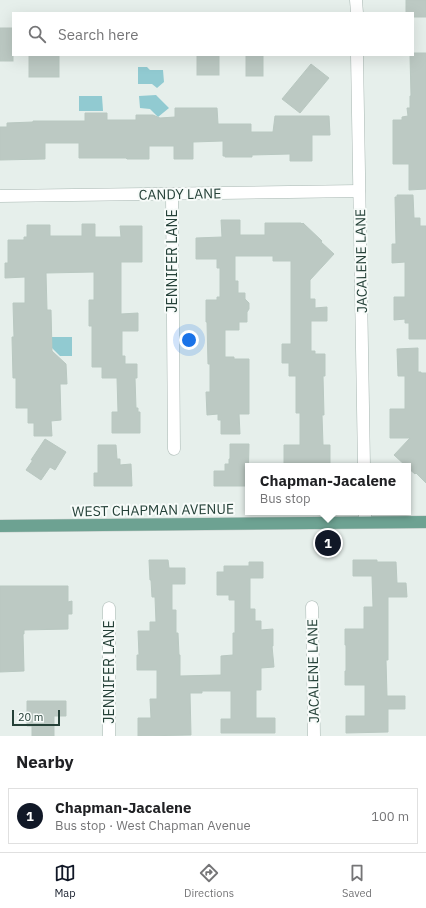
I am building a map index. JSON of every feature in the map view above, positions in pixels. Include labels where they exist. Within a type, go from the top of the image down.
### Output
[{"type":"main road","name":"WEST CHAPMAN AVENUE","points":[[0,526],[365,517],[426,522]]},
{"type":"street","points":[[356,0],[356,12]]},
{"type":"street","name":"JACALENE LANE","points":[[357,56],[364,463]]},
{"type":"street","name":"CANDY LANE","points":[[0,196],[359,191]]},
{"type":"street","name":"JENNIFER LANE","points":[[172,194],[174,449]]},
{"type":"street","name":"JACALENE LANE","points":[[312,607],[314,736]]},
{"type":"street","name":"JENNIFER LANE","points":[[108,736],[109,608]]},
{"type":"water","points":[[138,67],[147,67],[150,70],[163,70],[164,82],[157,88],[152,84],[138,84]]},
{"type":"water","points":[[156,95],[169,108],[158,117],[150,109],[140,108],[139,96]]},
{"type":"water","points":[[79,96],[102,96],[103,111],[79,111]]},
{"type":"water","points":[[52,337],[72,337],[72,356],[60,356],[52,348]]},
{"type":"building","points":[[406,0],[426,0],[426,17],[414,17],[414,12],[406,12]]},
{"type":"building","points":[[0,28],[12,28],[13,61],[0,61]]},
{"type":"building","points":[[414,53],[426,53],[426,189],[409,190],[409,164],[393,164],[393,120],[402,120],[402,117],[408,116],[407,108],[410,108],[410,56],[414,56]]},
{"type":"building","points":[[29,56],[59,56],[59,77],[29,77]]},
{"type":"building","points":[[197,56],[219,56],[219,75],[197,75]]},
{"type":"building","points":[[246,56],[263,56],[263,76],[246,76]]},
{"type":"building","points":[[311,64],[329,78],[300,113],[282,99]]},
{"type":"building","points":[[175,108],[217,108],[218,124],[251,124],[251,132],[273,132],[275,116],[329,116],[330,135],[312,135],[312,161],[290,161],[290,154],[252,155],[252,157],[225,157],[223,156],[223,141],[193,142],[193,159],[174,159],[174,146],[149,146],[149,159],[79,158],[79,143],[45,143],[45,159],[0,160],[0,127],[7,127],[7,123],[33,121],[85,121],[85,113],[107,113],[107,120],[136,120],[136,115],[153,115],[160,118],[175,117]]},
{"type":"building","points":[[397,195],[413,195],[414,218],[420,218],[420,226],[426,226],[426,339],[409,339],[409,323],[405,323],[405,319],[394,320],[394,297],[405,297],[405,262],[392,263],[392,244],[396,244],[395,197],[397,197]]},
{"type":"building","points":[[221,220],[240,220],[240,235],[265,235],[265,223],[303,223],[334,254],[310,280],[310,299],[315,299],[315,308],[327,307],[327,321],[311,321],[311,351],[315,351],[315,354],[325,354],[325,376],[323,376],[324,415],[322,415],[323,445],[330,445],[330,463],[284,463],[284,445],[300,445],[300,413],[296,413],[296,376],[289,376],[289,363],[282,363],[282,344],[291,344],[291,261],[273,261],[273,256],[235,256],[235,281],[238,281],[238,293],[245,293],[245,299],[249,303],[249,309],[247,312],[247,322],[239,322],[239,330],[225,330],[225,357],[234,357],[234,359],[249,359],[249,414],[239,414],[240,434],[221,434],[221,420],[218,420],[218,414],[207,415],[206,392],[210,392],[210,364],[208,364],[206,300],[217,300],[217,297],[220,297],[220,268],[217,268],[217,259],[196,259],[196,238],[222,237]]},
{"type":"building","points":[[82,224],[95,224],[95,237],[121,237],[120,226],[142,226],[142,262],[121,262],[121,314],[138,313],[138,331],[122,331],[122,356],[125,356],[125,364],[137,364],[137,378],[135,378],[136,408],[138,408],[138,412],[140,412],[140,433],[112,433],[112,412],[118,412],[117,378],[102,378],[102,367],[92,367],[92,326],[89,326],[89,300],[94,300],[94,272],[46,273],[47,310],[51,310],[52,351],[66,364],[67,384],[60,384],[61,420],[51,421],[52,436],[34,436],[34,423],[28,423],[28,408],[16,408],[16,378],[13,378],[13,303],[25,303],[25,277],[5,278],[5,263],[8,263],[8,240],[24,240],[24,237],[27,237],[27,225],[50,225],[50,236],[82,236]]},
{"type":"building","points":[[418,348],[418,372],[426,373],[426,483],[416,473],[415,474],[411,471],[411,463],[403,463],[394,455],[410,438],[390,438],[390,409],[405,409],[405,376],[398,376],[397,349]]},
{"type":"building","points":[[45,439],[66,452],[55,470],[50,467],[41,480],[26,470]]},
{"type":"building","points":[[230,444],[249,444],[249,463],[245,463],[245,486],[214,486],[214,471],[225,471],[225,464],[229,464]]},
{"type":"building","points":[[98,445],[116,445],[117,459],[120,459],[120,465],[131,464],[132,486],[94,486],[94,473],[98,473]]},
{"type":"building","points":[[149,560],[168,560],[169,568],[185,568],[185,584],[172,584],[172,610],[176,610],[176,633],[178,633],[180,676],[221,675],[221,656],[233,655],[235,600],[229,600],[229,595],[217,595],[217,572],[224,572],[224,566],[249,566],[249,562],[263,562],[263,578],[250,578],[250,609],[255,609],[255,621],[261,621],[261,630],[273,629],[272,646],[274,667],[261,668],[261,690],[256,690],[256,718],[275,718],[275,733],[221,733],[221,719],[231,719],[231,691],[202,691],[202,693],[190,693],[191,735],[138,736],[138,718],[151,718],[150,699],[157,699],[157,670],[137,670],[137,655],[139,655],[138,631],[150,631],[150,622],[156,622],[155,597],[152,597]]},
{"type":"building","points":[[353,560],[396,562],[397,583],[406,583],[407,597],[388,597],[388,660],[386,660],[387,696],[405,696],[405,709],[388,709],[388,732],[346,733],[346,716],[365,716],[365,685],[345,685],[345,629],[364,629],[364,607],[373,607],[372,576],[353,576]]},
{"type":"building","points":[[0,586],[68,586],[68,602],[72,601],[72,614],[68,614],[68,629],[24,630],[24,671],[0,672]]},
{"type":"building","points":[[27,701],[66,701],[66,716],[54,716],[54,736],[32,736],[32,726],[27,726]]},
{"type":"place","name":"Chapman-Jacalene","points":[[328,543]]}]
